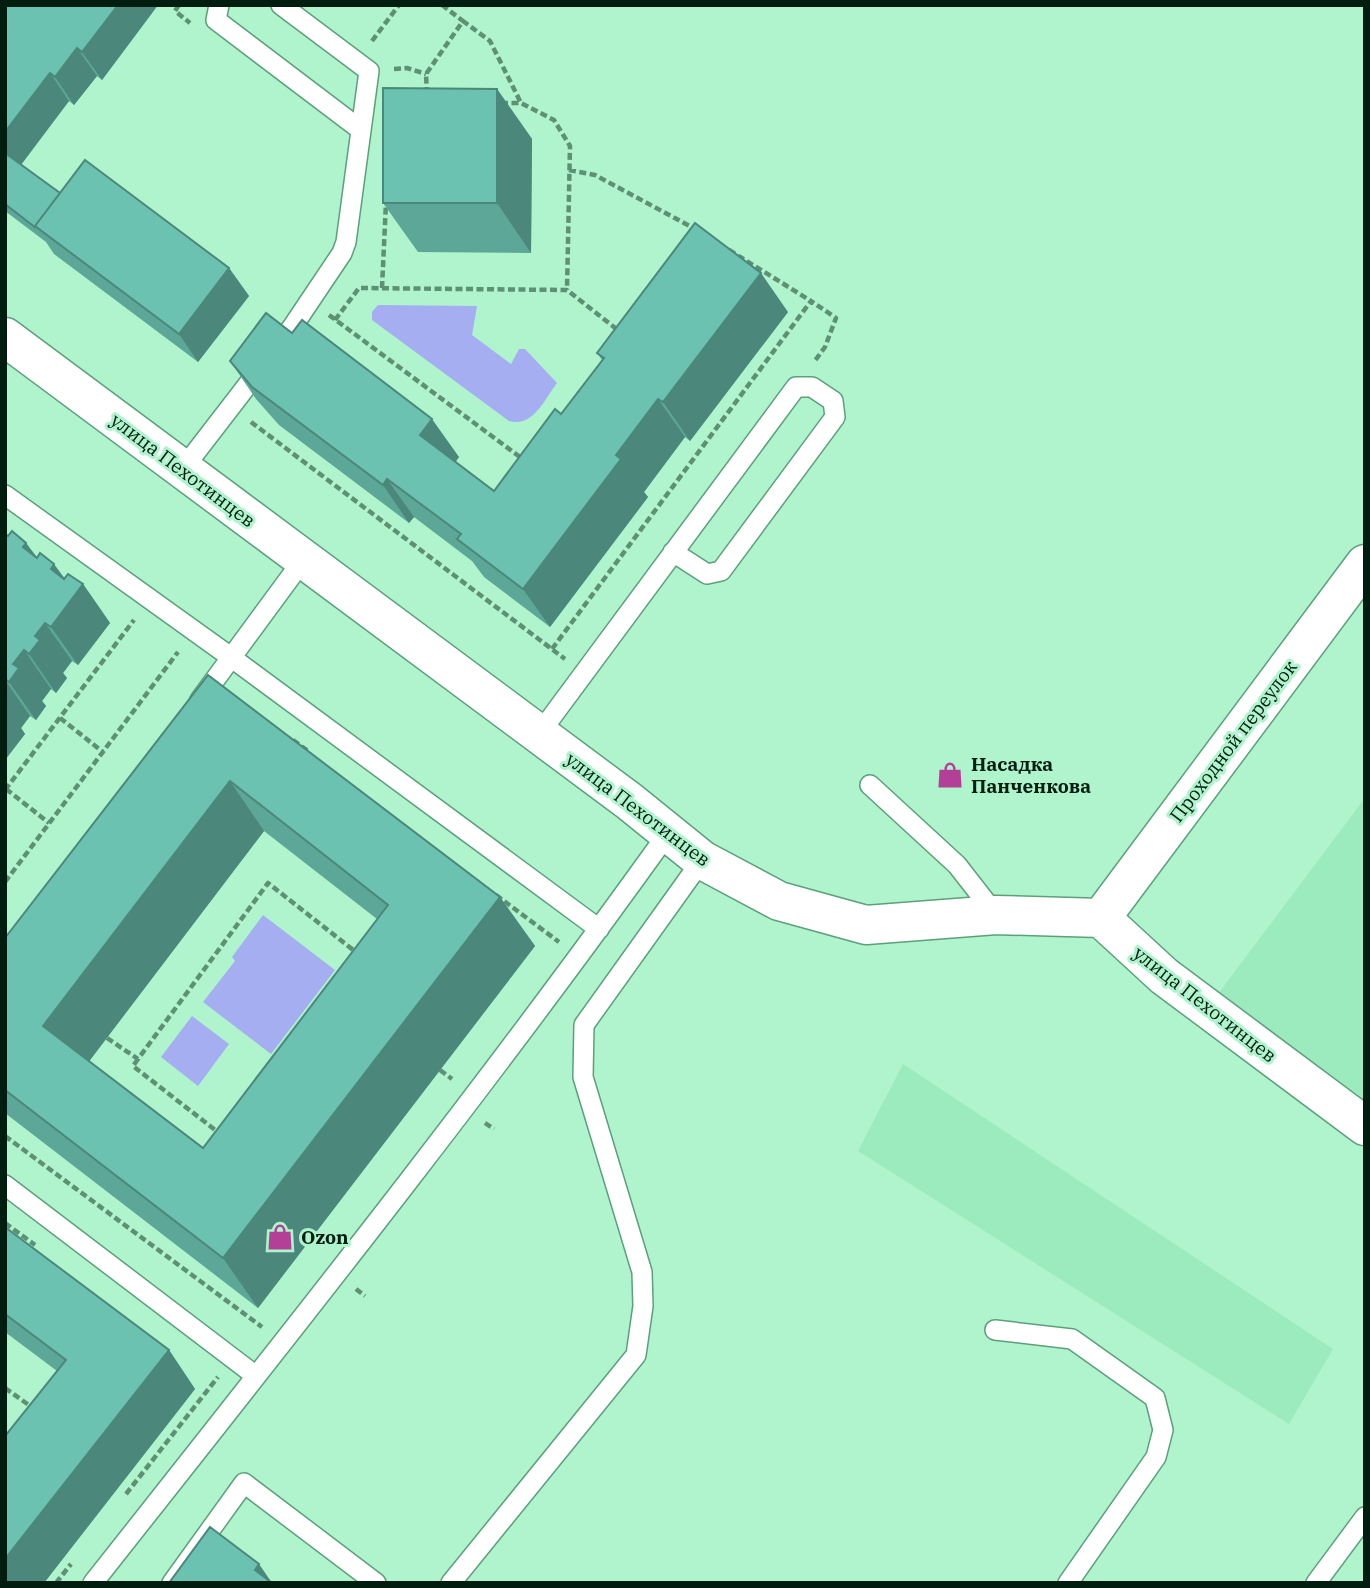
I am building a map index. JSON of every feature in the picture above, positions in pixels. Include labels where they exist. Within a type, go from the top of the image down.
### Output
[{"type":"street","name":"улица Пехотинцев","points":[[5,337],[539,734],[702,860],[779,901],[866,925],[996,915],[1101,918],[1164,976],[1365,1126]]},
{"type":"street","name":"Проходной переулок","points":[[1101,918],[1365,564]]},
{"type":"lane","points":[[219,5],[216,20],[361,130]]},
{"type":"lane","points":[[182,470],[293,326],[346,242],[369,71],[281,5]]},
{"type":"lane","points":[[539,734],[673,552],[796,387],[812,387],[832,401],[835,417],[721,571],[707,574],[673,552]]},
{"type":"lane","points":[[5,495],[232,658],[599,929]]},
{"type":"lane","points":[[190,713],[303,559]]},
{"type":"lane","points":[[870,785],[957,865],[996,915]]},
{"type":"lane","points":[[93,1583],[257,1377],[578,957],[668,833]]},
{"type":"lane","points":[[452,1583],[636,1355],[643,1306],[642,1272],[583,1077],[584,1025],[702,860]]},
{"type":"lane","points":[[5,1185],[257,1377]]},
{"type":"lane","points":[[995,1330],[1072,1339],[1156,1398],[1163,1430],[1156,1457],[1068,1583]]},
{"type":"lane","points":[[172,1583],[244,1483],[376,1583]]},
{"type":"lane","points":[[1316,1583],[1365,1517]]},
{"type":"path","points":[[179,5],[174,11],[197,28]]},
{"type":"path","points":[[356,61],[399,5]]},
{"type":"path","points":[[442,5],[490,41],[521,103]]},
{"type":"path","points":[[428,102],[426,74],[463,21]]},
{"type":"path","points":[[494,103],[521,103],[554,120],[570,146],[567,290]]},
{"type":"path","points":[[569,170],[595,175],[709,237]]},
{"type":"path","points":[[354,185],[387,186],[382,288]]},
{"type":"path","points":[[690,240],[698,230]]},
{"type":"path","points":[[720,244],[836,318],[825,347],[796,387]]},
{"type":"path","points":[[335,320],[359,288],[567,290],[622,333],[614,344]]},
{"type":"path","points":[[308,300],[527,461]]},
{"type":"path","points":[[552,649],[811,301]]},
{"type":"path","points":[[230,407],[584,673]]},
{"type":"path","points":[[124,612],[145,628]]},
{"type":"path","points":[[49,823],[6,789],[134,619]]},
{"type":"path","points":[[167,644],[215,680]]},
{"type":"path","points":[[5,882],[8,874],[178,652]]},
{"type":"path","points":[[60,718],[103,752]]},
{"type":"path","points":[[282,731],[315,756]]},
{"type":"path","points":[[229,1142],[133,1066],[268,883],[364,960]]},
{"type":"path","points":[[490,890],[578,957]]},
{"type":"path","points":[[107,1038],[138,1059]]},
{"type":"path","points":[[440,1070],[452,1079]]},
{"type":"path","points":[[5,1136],[282,1343]]},
{"type":"path","points":[[123,1497],[232,1358]]},
{"type":"path","points":[[5,1388],[41,1414]]},
{"type":"path","points":[[22,1418],[30,1406]]},
{"type":"path","points":[[56,1583],[73,1561]]},
{"type":"shaded area","points":[[378,305],[477,306],[472,335],[511,364],[519,349],[525,349],[557,383],[531,417],[517,422],[509,421],[372,320],[372,312]]},
{"type":"shaded area","points":[[1365,798],[1365,1103],[1218,994]]},
{"type":"shaded area","points":[[263,915],[335,970],[271,1054],[203,1002],[235,961],[232,957]]},
{"type":"shaded area","points":[[192,1016],[229,1044],[198,1086],[161,1057]]},
{"type":"shaded area","points":[[903,1064],[1333,1349],[1289,1424],[858,1151]]},
{"type":"building","points":[[5,5],[118,5],[82,52],[77,48],[55,77],[50,73],[5,132]]},
{"type":"building","points":[[383,88],[497,89],[497,203],[383,203]]},
{"type":"building","points":[[5,153],[60,193],[36,228],[5,204]]},
{"type":"building","points":[[85,160],[229,268],[179,334],[35,226]]},
{"type":"building","points":[[695,223],[761,273],[663,402],[658,399],[616,455],[621,459],[523,589],[457,539],[461,534],[387,479],[383,485],[252,387],[230,361],[266,313],[292,333],[302,320],[432,419],[420,435],[494,491],[555,409],[561,414],[604,358],[597,353]]},
{"type":"building","points":[[12,531],[26,543],[23,547],[37,558],[40,553],[54,564],[51,569],[64,579],[68,574],[83,584],[51,627],[45,623],[35,636],[40,640],[29,654],[24,650],[13,664],[19,668],[9,682],[5,679],[5,534],[8,536]]},
{"type":"building","points":[[208,675],[500,897],[223,1258],[5,1090],[5,938]],"holes":[[[230,781],[388,905],[203,1148],[43,1026]]]},
{"type":"building","points":[[5,1227],[169,1350],[5,1559],[5,1436],[66,1360],[5,1314]]},
{"type":"building","points":[[210,1527],[259,1564],[255,1570],[272,1583],[169,1583]]},
{"type":"place","name":"Насадка Панченкова","points":[[950,775]]},
{"type":"place","name":"Ozon","points":[[280,1237]]}]
